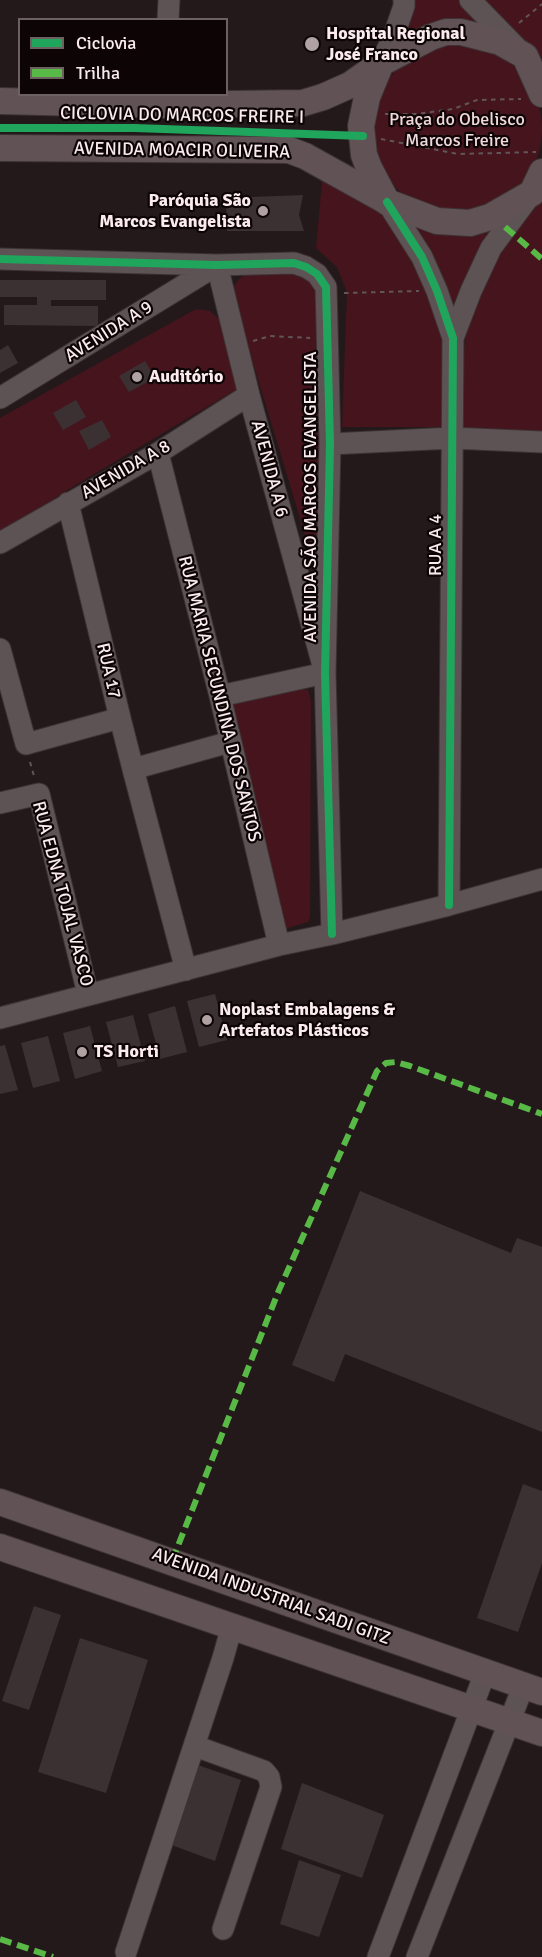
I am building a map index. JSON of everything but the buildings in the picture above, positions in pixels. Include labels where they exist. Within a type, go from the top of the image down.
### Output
[{"type":"main road","points":[[0,100],[303,103],[350,85],[381,63],[431,37],[446,32],[461,32],[500,42],[534,60],[533,97]]},
{"type":"main road","points":[[381,63],[364,110],[362,126],[364,155],[387,202]]},
{"type":"main road","name":"AVENIDA MOACIR OLIVEIRA","points":[[0,148],[289,150],[305,156],[387,202],[437,221],[470,223],[490,217],[538,185]]},
{"type":"main road","name":"AVENIDA INDUSTRIAL SADI GITZ","points":[[0,1502],[533,1690]]},
{"type":"main road","name":"AVENIDA INDUSTRIAL SADI GITZ","points":[[0,1547],[542,1733]]},
{"type":"street","points":[[168,18],[169,0]]},
{"type":"street","points":[[381,63],[394,35],[404,0]]},
{"type":"street","points":[[470,0],[504,36],[534,60]]},
{"type":"street","name":"RUA A 4","points":[[453,338],[491,248],[538,185]]},
{"type":"street","name":"RUA A 4","points":[[387,202],[422,257],[437,291],[453,338],[449,905]]},
{"type":"street","points":[[0,259],[217,265],[294,263],[317,274],[326,287],[326,293]]},
{"type":"street","name":"AVENIDA A 6","points":[[217,265],[249,395],[325,673]]},
{"type":"street","name":"AVENIDA A 9","points":[[0,398],[217,265]]},
{"type":"street","name":"AVENIDA SÃO MARCOS EVANGELISTA","points":[[326,293],[330,444],[325,673],[332,934]]},
{"type":"street","name":"AVENIDA A 8","points":[[0,543],[158,453],[249,395]]},
{"type":"street","points":[[330,444],[452,438],[542,442]]},
{"type":"street","name":"RUA MARIA SECUNDINA DOS SANTOS","points":[[158,453],[220,696],[279,945]]},
{"type":"street","name":"RUA 17","points":[[26,744],[120,718],[68,503]]},
{"type":"street","points":[[0,649],[26,744]]},
{"type":"street","points":[[220,696],[325,673]]},
{"type":"street","points":[[120,718],[186,970]]},
{"type":"street","points":[[133,769],[230,742]]},
{"type":"street","name":"RUA EDNA TOJAL VASCO","points":[[0,803],[39,794],[88,994]]},
{"type":"street","points":[[0,1018],[279,945],[449,905],[542,879]]},
{"type":"street","points":[[126,1952],[195,1746],[232,1626]]},
{"type":"street","points":[[378,1957],[474,1708],[485,1673]]},
{"type":"street","points":[[417,1957],[511,1722],[533,1690]]},
{"type":"street","points":[[195,1746],[264,1771],[269,1777],[271,1787],[223,1929]]},
{"type":"path","points":[[504,36],[542,4]]},
{"type":"path","points":[[364,110],[391,115],[417,114],[453,109],[477,100],[533,97]]},
{"type":"path","points":[[363,136],[458,154],[542,152]]},
{"type":"path","points":[[326,293],[437,291]]},
{"type":"path","points":[[237,346],[270,336],[327,339]]},
{"type":"path","points":[[26,744],[39,794]]},
{"type":"green space","points":[[413,0],[463,0],[487,29],[403,41]]},
{"type":"green space","points":[[485,0],[542,0],[542,57],[518,39]]},
{"type":"green space","name":"Praça do Obelisco Marcos Freire","points":[[457,44],[474,45],[490,50],[517,69],[536,96],[541,112],[541,146],[536,162],[517,189],[490,208],[474,213],[457,214],[440,213],[424,208],[397,189],[378,162],[373,146],[372,129],[373,112],[378,96],[397,69],[424,50],[440,45]]},
{"type":"green space","points":[[323,172],[365,198],[398,231],[444,331],[443,427],[342,427],[347,292],[337,267],[316,248]]},
{"type":"green space","points":[[542,201],[542,437],[457,432],[467,321],[506,235],[534,206]]},
{"type":"green space","points":[[505,218],[453,324],[405,219]]},
{"type":"green space","points":[[251,270],[305,273],[314,280],[317,294],[321,587],[233,297],[234,286]]},
{"type":"green space","points":[[196,309],[210,311],[220,320],[237,389],[0,533],[0,418]]},
{"type":"green space","points":[[300,689],[308,690],[311,701],[310,917],[308,922],[281,930],[230,706],[234,701]]},
{"type":"marked path","points":[[505,227],[542,259]]},
{"type":"marked path","points":[[172,1561],[279,1290],[377,1071],[386,1063],[396,1062],[542,1114]]},
{"type":"marked path","points":[[0,1939],[53,1957]]},
{"type":"cycle path","name":"CICLOVIA DO MARCOS FREIRE I","points":[[0,128],[135,128],[363,136]]},
{"type":"cycle path","points":[[387,202],[422,257],[437,291],[453,338],[449,905]]},
{"type":"cycle path","points":[[0,259],[217,265],[294,263],[317,274],[326,287],[330,444],[325,673],[332,934]]},
{"type":"place","name":"Hospital Regional José Franco","points":[[312,44]]},
{"type":"place","name":"Paróquia São Marcos Evangelista","points":[[263,211]]},
{"type":"place","name":"Auditório","points":[[137,377]]},
{"type":"place","name":"Noplast Embalagens & Artefatos Plásticos","points":[[207,1020]]},
{"type":"place","name":"TS Horti","points":[[82,1052]]}]
